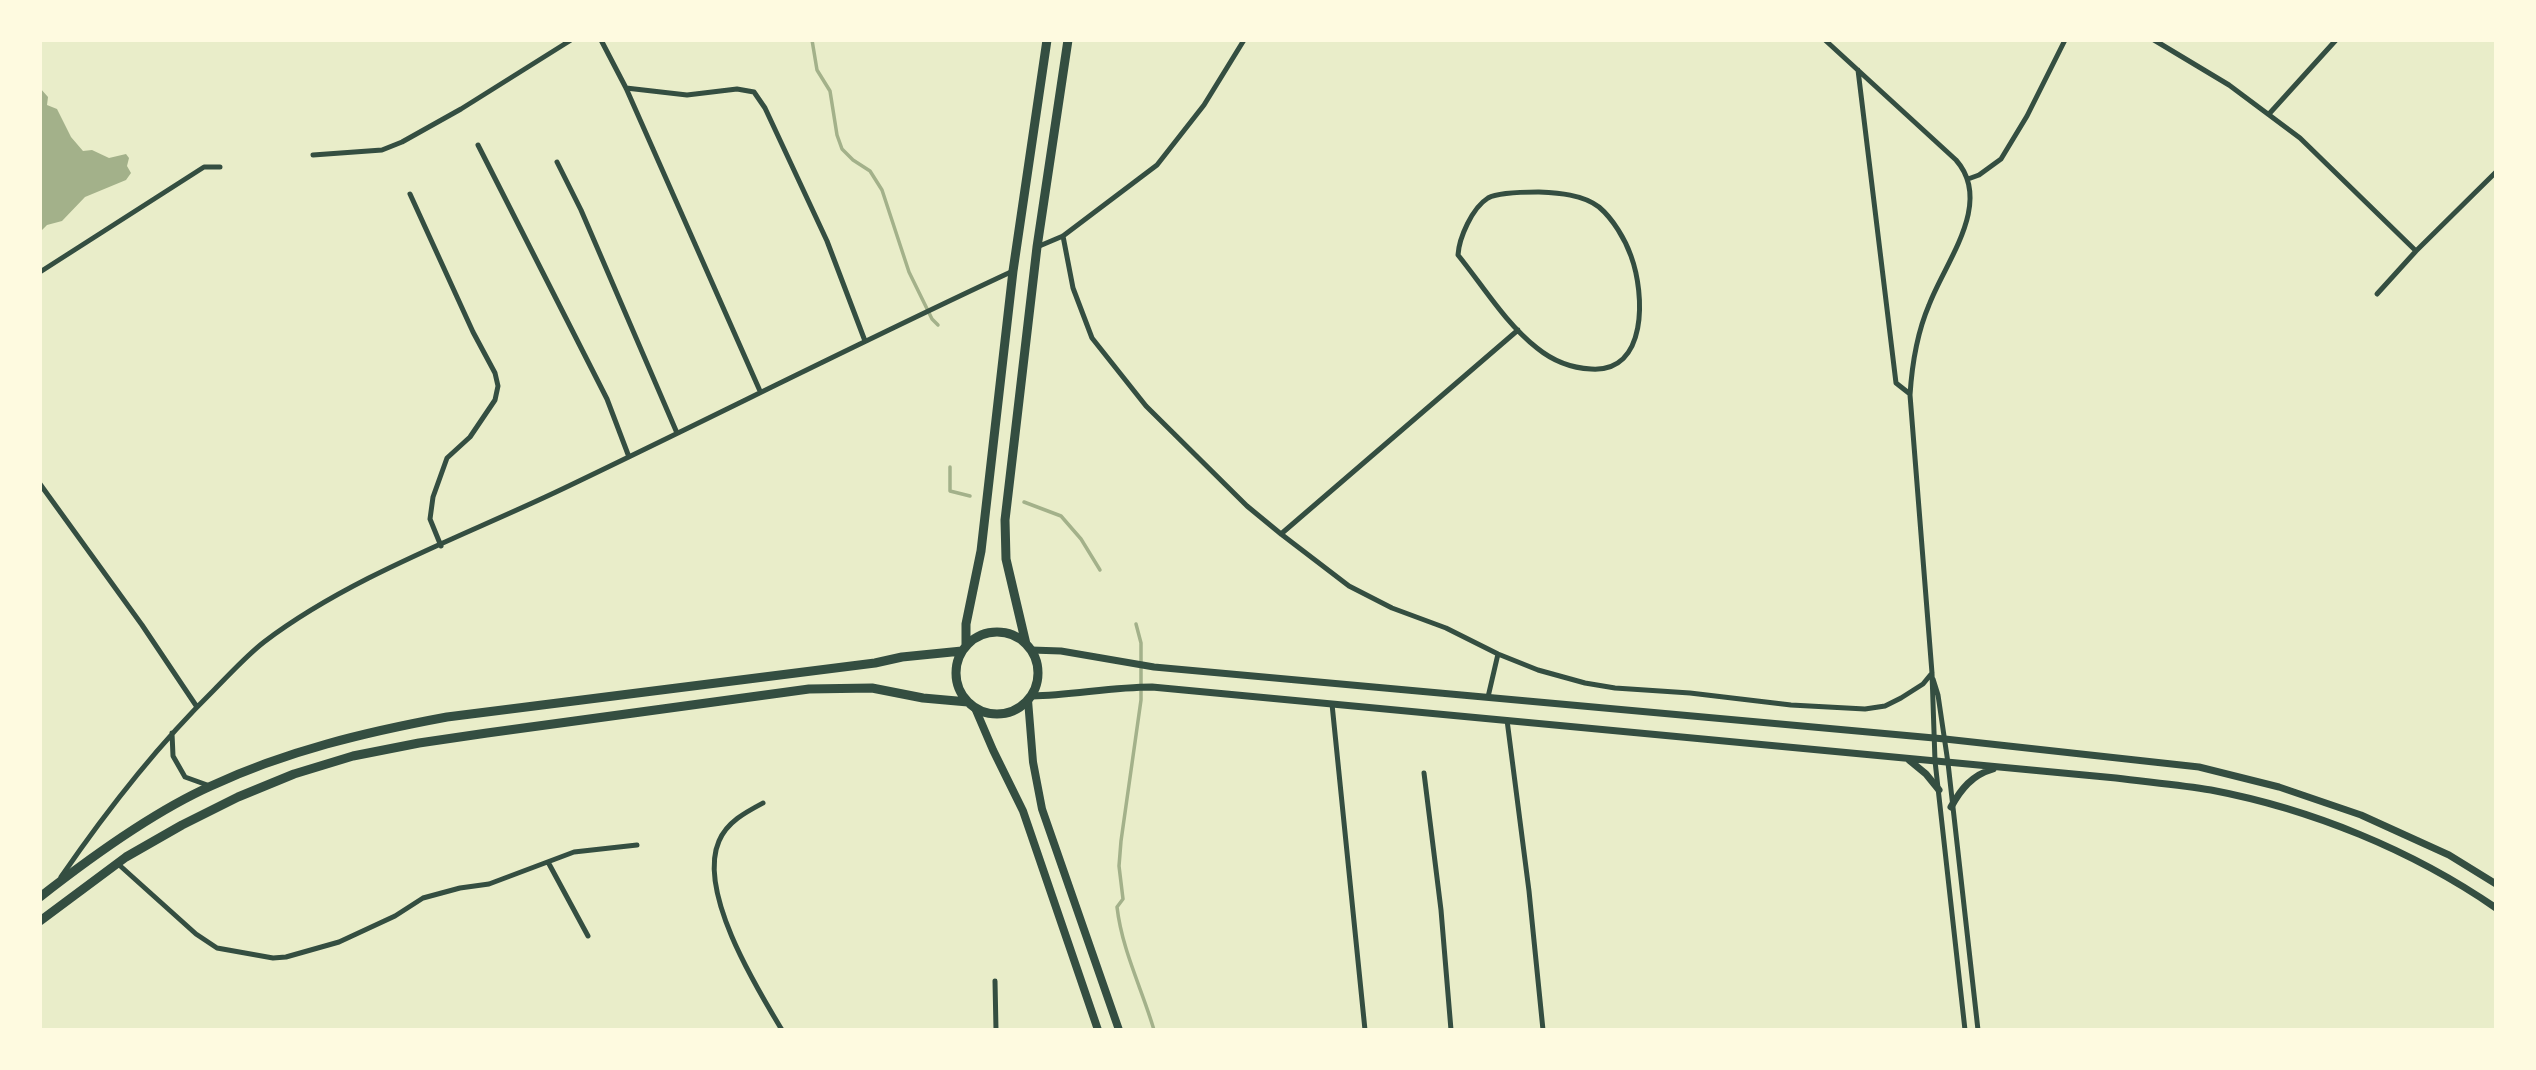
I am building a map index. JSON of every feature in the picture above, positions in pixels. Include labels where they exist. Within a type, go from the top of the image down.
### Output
[{"type":"highway","points":[[972,705],[959,689],[956,675],[964,648],[981,551],[1013,271],[1047,40]]},
{"type":"highway","points":[[40,920],[117,863],[182,824],[294,774],[353,756],[419,743],[808,689],[872,688],[972,705],[988,713],[1002,714],[1016,710],[1030,698],[1038,669],[1029,647],[1006,559],[1004,540],[1037,247],[1068,40]]},
{"type":"highway","points":[[40,897],[106,847],[210,786],[334,741],[387,728],[447,718],[861,665],[964,648],[981,636],[994,632],[1009,634],[1029,647]]},
{"type":"main road","points":[[1030,698],[1034,762],[1042,809],[1119,1030]]},
{"type":"main road","points":[[972,705],[1023,811],[1098,1030]]},
{"type":"street","points":[[313,155],[382,150],[402,142],[572,40]]},
{"type":"street","points":[[601,40],[626,88],[760,391]]},
{"type":"street","points":[[1037,247],[1063,236],[1157,165],[1205,105],[1244,40]]},
{"type":"street","points":[[1825,40],[1956,160],[1968,178],[1971,192],[1969,214],[1928,306],[1916,350],[1910,395],[1932,676],[1935,761],[1965,1030]]},
{"type":"street","points":[[1968,178],[1979,175],[2001,159],[2027,116],[2065,40]]},
{"type":"street","points":[[2154,40],[2229,85],[2269,114],[2336,171],[2416,251]]},
{"type":"street","points":[[2269,114],[2336,40]]},
{"type":"street","points":[[1858,70],[1896,383],[1910,395]]},
{"type":"street","points":[[626,88],[687,95],[737,89],[754,92],[765,108],[827,241],[865,341]]},
{"type":"street","points":[[478,145],[607,399],[629,457]]},
{"type":"street","points":[[557,162],[581,210],[677,433]]},
{"type":"street","points":[[40,272],[204,167],[220,167]]},
{"type":"street","points":[[2377,294],[2416,251],[2496,172]]},
{"type":"street","points":[[1514,193],[1560,193],[1580,198],[1598,207],[1617,229],[1631,257],[1638,295],[1635,343],[1624,361],[1605,370],[1570,367],[1538,349],[1518,330],[1458,255],[1459,243],[1469,220],[1488,198],[1514,193]]},
{"type":"street","points":[[410,194],[473,332],[495,373],[498,386],[495,400],[470,438],[447,458],[433,497],[430,519],[441,545]]},
{"type":"street","points":[[1063,236],[1073,288],[1092,338],[1146,406],[1247,506],[1281,534],[1349,586],[1392,608],[1446,628],[1498,654],[1551,674],[1615,688],[1690,693],[1791,705],[1864,709],[1885,706],[1932,676]]},
{"type":"street","points":[[57,883],[92,832],[172,732],[263,643],[289,624],[385,570],[629,457],[760,391],[1013,271]]},
{"type":"street","points":[[1281,534],[1518,330]]},
{"type":"street","points":[[40,484],[142,625],[197,707]]},
{"type":"street","points":[[1029,647],[1154,667],[1935,738],[2199,767],[2317,798],[2399,831],[2449,855],[2496,884]]},
{"type":"street","points":[[1488,698],[1498,654]]},
{"type":"street","points":[[1932,676],[1945,739],[1978,1030]]},
{"type":"street","points":[[1030,698],[1122,687],[1153,687],[2116,778],[2212,790],[2287,810],[2333,826],[2410,858],[2451,879],[2496,908]]},
{"type":"street","points":[[1332,704],[1365,1030]]},
{"type":"street","points":[[1507,719],[1543,1030]]},
{"type":"street","points":[[172,732],[173,755],[185,777],[210,786]]},
{"type":"street","points":[[1906,758],[1926,774],[1939,790]]},
{"type":"street","points":[[1951,807],[1965,785],[1974,777],[2000,768]]},
{"type":"street","points":[[1424,773],[1441,910],[1451,1030]]},
{"type":"street","points":[[763,803],[736,819],[726,829],[715,853],[714,872],[723,913],[747,972],[782,1030]]},
{"type":"street","points":[[117,863],[196,934],[217,948],[273,958],[286,957],[348,939],[395,916],[423,898],[460,888],[489,884],[574,852],[637,845]]},
{"type":"street","points":[[548,862],[588,936]]},
{"type":"street","points":[[995,981],[996,1030]]},
{"type":"shaded area","points":[[40,88],[48,97],[47,105],[57,109],[71,137],[83,151],[92,150],[109,158],[126,154],[131,173],[126,180],[85,197],[62,221],[47,225],[40,232]]},
{"type":"waterway","points":[[812,40],[817,70],[830,91],[842,149],[870,171],[882,190],[909,272],[932,319],[938,325]]},
{"type":"waterway","points":[[950,467],[950,491],[970,496]]},
{"type":"waterway","points":[[1024,502],[1061,516],[1081,539],[1100,570]]},
{"type":"waterway","points":[[1136,624],[1141,643],[1141,700],[1121,841],[1119,866],[1123,899],[1117,907],[1128,954],[1154,1030]]}]
